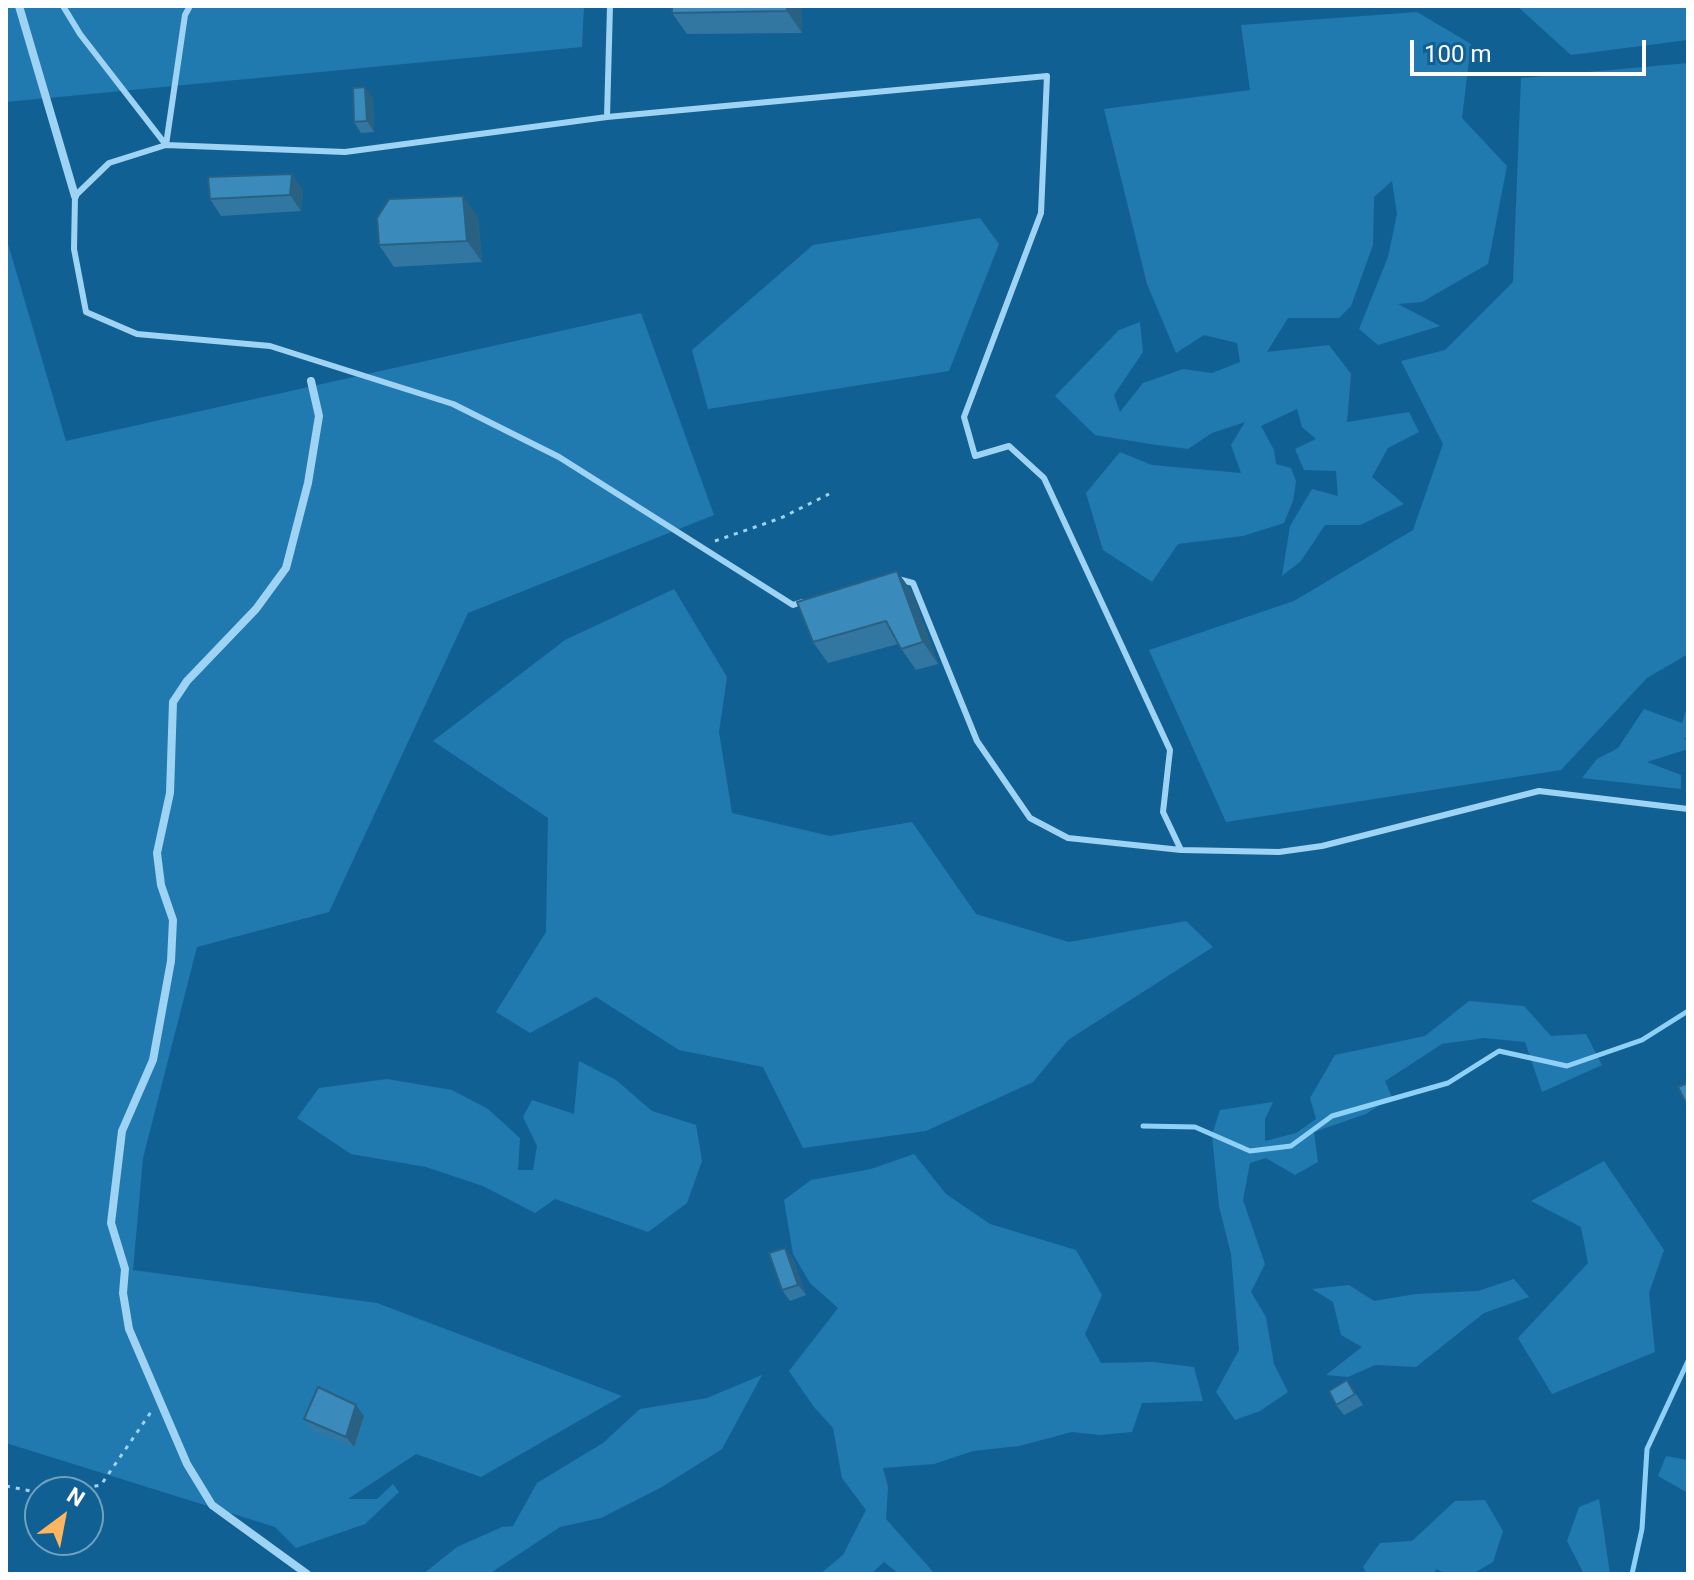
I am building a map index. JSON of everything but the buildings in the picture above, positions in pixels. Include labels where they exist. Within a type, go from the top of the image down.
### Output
[{"type":"street","points":[[19,6],[75,196]]},
{"type":"street","points":[[307,1574],[212,1505],[187,1464],[129,1329],[123,1293],[125,1269],[111,1223],[122,1131],[153,1060],[171,961],[173,920],[161,885],[157,853],[170,793],[173,702],[187,681],[256,609],[286,568],[308,483],[319,416],[311,381]]},
{"type":"lane","points":[[63,6],[80,34],[166,145]]},
{"type":"lane","points":[[166,145],[185,15],[190,6]]},
{"type":"lane","points":[[607,117],[610,6]]},
{"type":"lane","points":[[808,601],[793,605],[703,545],[559,457],[453,404],[270,346],[137,334],[86,312],[74,249],[75,196],[109,163],[166,145],[345,152],[607,117],[1047,76],[1041,213],[964,417],[975,456],[1009,446],[1044,478],[1170,750],[1163,812],[1181,850]]},
{"type":"lane","points":[[883,581],[898,577],[913,583],[977,741],[1030,818],[1068,838],[1181,850],[1279,852],[1322,846],[1539,791],[1688,809]]},
{"type":"path","points":[[703,545],[781,518],[829,494]]},
{"type":"path","points":[[104,1481],[159,1399]]},
{"type":"shaded area","points":[[6,6],[584,6],[582,47],[6,102]]},
{"type":"shaded area","points":[[1517,6],[1688,6],[1688,40],[1571,55]]},
{"type":"shaded area","points":[[1417,12],[1471,44],[1462,118],[1507,166],[1488,264],[1422,302],[1398,304],[1440,326],[1378,345],[1359,329],[1388,257],[1397,214],[1392,181],[1374,197],[1373,245],[1351,306],[1339,318],[1288,318],[1267,352],[1329,345],[1351,374],[1347,422],[1409,412],[1419,432],[1388,448],[1372,477],[1404,504],[1360,525],[1325,525],[1301,561],[1282,576],[1290,526],[1312,489],[1338,496],[1336,471],[1304,470],[1295,449],[1316,439],[1302,427],[1297,409],[1261,426],[1274,450],[1276,464],[1291,468],[1296,481],[1293,501],[1284,523],[1243,536],[1178,544],[1152,582],[1103,550],[1086,493],[1120,452],[1152,465],[1241,473],[1231,445],[1245,422],[1212,433],[1188,449],[1150,444],[1095,435],[1055,396],[1119,330],[1140,322],[1143,352],[1114,395],[1120,412],[1143,383],[1183,369],[1212,373],[1240,362],[1237,343],[1204,335],[1176,353],[1147,284],[1104,109],[1250,90],[1241,25]]},
{"type":"shaded area","points":[[1688,63],[1688,654],[1647,678],[1561,770],[1226,822],[1149,650],[1294,601],[1413,530],[1443,444],[1401,361],[1445,350],[1513,282],[1521,78]]},
{"type":"shaded area","points":[[980,218],[999,244],[949,371],[708,409],[692,350],[813,245]]},
{"type":"shaded area","points":[[6,237],[66,441],[641,313],[714,515],[468,613],[329,912],[197,947],[143,1158],[133,1270],[377,1303],[622,1396],[481,1477],[416,1454],[348,1499],[377,1499],[393,1484],[399,1492],[365,1524],[296,1548],[275,1527],[6,1443]]},
{"type":"shaded area","points":[[674,589],[727,677],[719,732],[732,813],[830,836],[912,822],[976,914],[1069,942],[1186,921],[1213,947],[1068,1040],[1033,1082],[926,1131],[803,1148],[763,1067],[679,1050],[596,997],[530,1033],[496,1012],[546,932],[548,818],[433,741],[565,640]]},
{"type":"shaded area","points":[[1688,704],[1688,738],[1683,738],[1688,741],[1688,749],[1647,762],[1681,775],[1681,789],[1582,778],[1597,759],[1618,748],[1644,709],[1682,723]]},
{"type":"shaded area","points":[[1469,1001],[1524,1006],[1551,1036],[1586,1034],[1602,1065],[1542,1092],[1525,1042],[1484,1038],[1442,1044],[1385,1081],[1392,1097],[1366,1114],[1314,1132],[1318,1162],[1295,1175],[1266,1158],[1250,1163],[1243,1200],[1265,1264],[1251,1292],[1266,1317],[1274,1364],[1288,1392],[1260,1411],[1235,1420],[1216,1392],[1239,1350],[1231,1254],[1219,1206],[1212,1135],[1220,1110],[1273,1102],[1265,1119],[1265,1141],[1296,1133],[1316,1119],[1310,1098],[1335,1055],[1425,1036]]},
{"type":"shaded area","points":[[579,1061],[616,1080],[652,1111],[696,1125],[702,1161],[687,1203],[648,1232],[555,1199],[535,1213],[483,1186],[426,1167],[351,1154],[297,1118],[319,1088],[387,1079],[452,1090],[488,1109],[520,1138],[518,1170],[533,1170],[537,1146],[523,1117],[532,1100],[574,1114]]},
{"type":"shaded area","points":[[914,1154],[946,1194],[990,1224],[1076,1250],[1102,1295],[1085,1334],[1101,1363],[1153,1362],[1194,1367],[1203,1401],[1142,1403],[1132,1432],[1100,1435],[1072,1432],[1019,1446],[973,1451],[934,1464],[883,1468],[888,1487],[886,1519],[935,1574],[899,1574],[884,1562],[871,1574],[820,1574],[843,1555],[866,1510],[842,1478],[833,1428],[789,1371],[838,1308],[810,1283],[793,1254],[784,1200],[811,1180],[871,1169]]},
{"type":"shaded area","points":[[1604,1161],[1664,1250],[1649,1293],[1655,1352],[1552,1394],[1518,1338],[1588,1263],[1581,1227],[1531,1201]]},
{"type":"shaded area","points":[[1514,1279],[1529,1297],[1484,1313],[1416,1367],[1375,1365],[1348,1377],[1326,1375],[1362,1347],[1341,1335],[1333,1302],[1312,1289],[1349,1285],[1374,1301],[1416,1294],[1478,1291]]},
{"type":"shaded area","points":[[762,1375],[722,1449],[662,1487],[601,1518],[560,1527],[489,1574],[423,1574],[457,1547],[502,1527],[513,1526],[537,1483],[603,1443],[640,1409],[707,1398]]},
{"type":"shaded area","points":[[1666,1456],[1688,1460],[1688,1493],[1658,1476]]},
{"type":"shaded area","points":[[1599,1499],[1610,1574],[1584,1574],[1567,1541],[1579,1507]]},
{"type":"shaded area","points":[[1485,1500],[1503,1531],[1493,1562],[1472,1574],[1447,1574],[1436,1569],[1434,1574],[1367,1574],[1363,1567],[1380,1543],[1412,1541],[1455,1501]]},
{"type":"waterway","points":[[1143,1126],[1195,1127],[1250,1151],[1291,1146],[1332,1116],[1448,1083],[1499,1051],[1567,1066],[1642,1040],[1688,1011]]},
{"type":"waterway","points":[[1632,1574],[1642,1529],[1647,1449],[1688,1361]]}]
